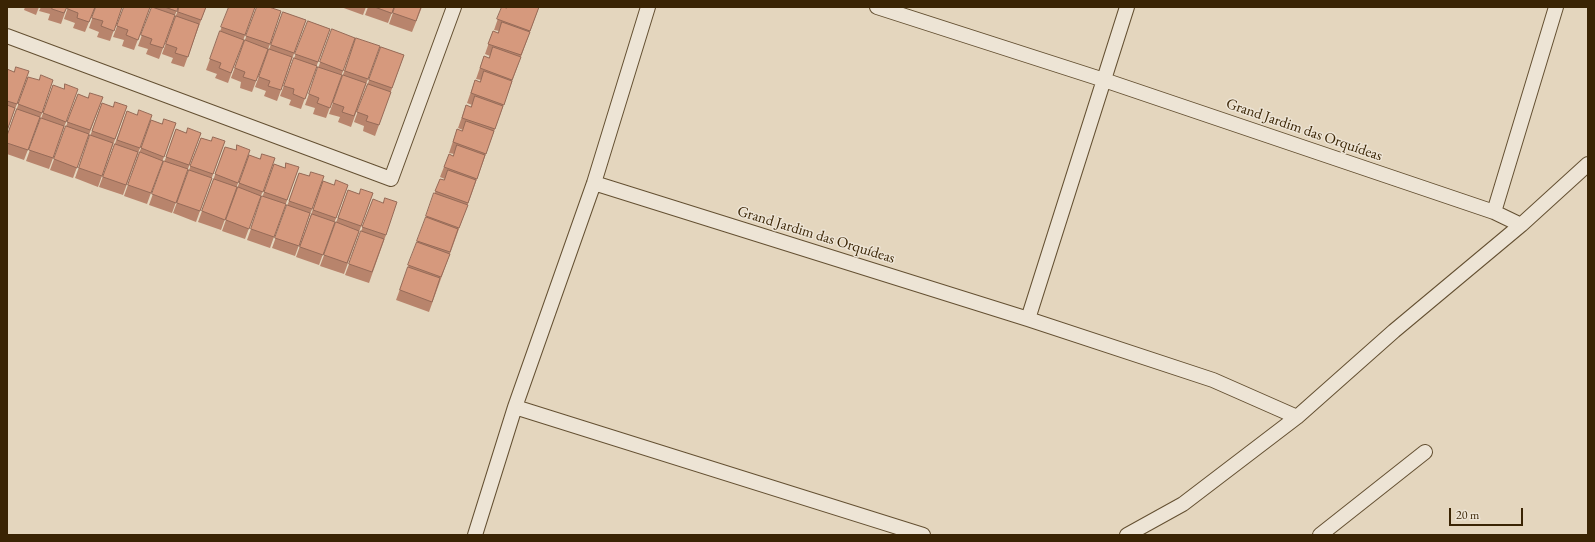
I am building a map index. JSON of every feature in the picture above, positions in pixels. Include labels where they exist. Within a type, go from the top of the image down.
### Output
[{"type":"lane","points":[[7,36],[391,179],[454,7]]},
{"type":"lane","points":[[474,535],[515,408],[594,182],[648,7]]},
{"type":"lane","name":"Grand Jardim das Orquídeas","points":[[877,7],[1104,80],[1494,212],[1521,225]]},
{"type":"lane","points":[[1028,319],[1127,7]]},
{"type":"lane","points":[[1494,212],[1556,7]]},
{"type":"lane","points":[[1128,535],[1183,504],[1297,417],[1394,331],[1521,225],[1588,164]]},
{"type":"lane","name":"Grand Jardim das Orquídeas","points":[[594,182],[1028,319],[1213,380],[1297,417]]},
{"type":"lane","points":[[515,408],[923,535]]},
{"type":"lane","points":[[1320,535],[1425,452]]},
{"type":"building","points":[[53,7],[67,7],[64,13],[52,9]]},
{"type":"building","points":[[68,7],[95,7],[89,22],[77,18],[78,13],[68,9]]},
{"type":"building","points":[[96,7],[122,7],[114,31],[101,26],[103,21],[92,18]]},
{"type":"building","points":[[124,7],[150,7],[138,40],[126,35],[128,30],[117,26]]},
{"type":"building","points":[[152,7],[175,15],[163,48],[150,44],[152,39],[141,35]]},
{"type":"building","points":[[165,7],[178,7],[177,11]]},
{"type":"building","points":[[179,7],[206,7],[201,20],[178,12]]},
{"type":"building","points":[[229,7],[255,7],[245,35],[221,27]]},
{"type":"building","points":[[257,7],[269,7],[281,11],[270,44],[246,36]]},
{"type":"building","points":[[375,7],[394,7],[392,13]]},
{"type":"building","points":[[395,7],[421,7],[416,21],[393,13]]},
{"type":"building","points":[[502,7],[539,7],[530,31],[497,19]]},
{"type":"building","points":[[283,12],[306,20],[294,53],[271,45]]},
{"type":"building","points":[[176,16],[199,24],[188,57],[175,53],[177,48],[166,44]]},
{"type":"building","points":[[308,21],[330,29],[318,62],[295,54]]},
{"type":"building","points":[[502,22],[530,32],[521,55],[488,44],[493,31],[498,33]]},
{"type":"building","points":[[332,29],[355,38],[343,71],[320,62]]},
{"type":"building","points":[[220,31],[244,40],[231,73],[219,68],[221,63],[210,59]]},
{"type":"building","points":[[356,38],[380,46],[368,79],[345,71]]},
{"type":"building","points":[[245,40],[268,49],[256,81],[243,77],[245,72],[235,68]]},
{"type":"building","points":[[381,47],[404,55],[392,88],[369,80]]},
{"type":"building","points":[[493,47],[521,57],[512,80],[480,68],[484,56],[489,58]]},
{"type":"building","points":[[269,49],[292,57],[281,90],[268,86],[270,81],[259,77]]},
{"type":"building","points":[[294,58],[317,66],[305,99],[293,94],[294,89],[284,86]]},
{"type":"building","points":[[16,67],[29,71],[17,104],[7,101],[7,69],[14,72]]},
{"type":"building","points":[[318,67],[342,75],[330,108],[317,103],[319,98],[309,94]]},
{"type":"building","points":[[484,71],[512,81],[504,105],[471,93],[475,80],[480,82]]},
{"type":"building","points":[[41,75],[53,80],[42,113],[18,104],[28,77],[39,80]]},
{"type":"building","points":[[343,75],[366,83],[354,116],[342,112],[344,107],[333,103]]},
{"type":"building","points":[[65,84],[78,89],[66,122],[43,113],[53,85],[64,89]]},
{"type":"building","points":[[368,84],[391,92],[379,125],[366,121],[368,116],[357,112]]},
{"type":"building","points":[[90,93],[103,97],[90,130],[67,122],[78,94],[88,98]]},
{"type":"building","points":[[475,96],[503,106],[495,129],[462,118],[466,105],[471,107]]},
{"type":"building","points":[[115,102],[127,106],[115,139],[92,131],[102,103],[113,107]]},
{"type":"building","points":[[7,105],[15,108],[7,131]]},
{"type":"building","points":[[17,109],[40,117],[28,150],[7,143],[7,136]]},
{"type":"building","points":[[139,110],[152,115],[140,148],[117,140],[127,111],[137,115]]},
{"type":"building","points":[[41,118],[64,126],[53,158],[29,150]]},
{"type":"building","points":[[164,119],[176,123],[164,157],[141,148],[151,120],[162,124]]},
{"type":"building","points":[[466,121],[494,131],[486,154],[453,142],[457,129],[462,131]]},
{"type":"building","points":[[66,126],[89,134],[77,168],[54,159]]},
{"type":"building","points":[[188,128],[201,133],[189,165],[166,157],[176,129],[186,133]]},
{"type":"building","points":[[90,135],[113,143],[102,176],[79,168]]},
{"type":"building","points":[[213,137],[225,141],[213,174],[190,166],[201,138],[211,141]]},
{"type":"building","points":[[115,144],[138,152],[126,185],[103,177]]},
{"type":"building","points":[[237,145],[250,150],[238,183],[215,174],[225,147],[236,150]]},
{"type":"building","points":[[457,145],[485,155],[477,179],[444,167],[449,154],[453,156]]},
{"type":"building","points":[[140,152],[163,161],[151,193],[128,185]]},
{"type":"building","points":[[262,154],[275,158],[263,192],[239,183],[249,155],[260,159]]},
{"type":"building","points":[[164,161],[188,169],[176,203],[152,194]]},
{"type":"building","points":[[286,163],[299,167],[287,200],[264,192],[274,164],[285,168]]},
{"type":"building","points":[[189,170],[212,178],[200,211],[177,203]]},
{"type":"building","points":[[448,170],[476,180],[468,203],[435,191],[440,179],[444,180]]},
{"type":"building","points":[[311,172],[324,176],[312,209],[289,201],[299,173],[309,176]]},
{"type":"building","points":[[214,179],[237,187],[225,220],[202,211]]},
{"type":"building","points":[[336,180],[348,185],[336,218],[313,210],[323,181],[334,185]]},
{"type":"building","points":[[238,187],[261,196],[249,229],[226,220]]},
{"type":"building","points":[[361,189],[373,193],[361,226],[338,218],[348,190],[359,194]]},
{"type":"building","points":[[434,193],[468,205],[459,228],[426,216]]},
{"type":"building","points":[[262,196],[286,204],[274,237],[251,229]]},
{"type":"building","points":[[385,198],[397,202],[386,235],[362,227],[373,199],[383,203]]},
{"type":"building","points":[[287,205],[310,213],[299,246],[275,238]]},
{"type":"building","points":[[312,214],[335,222],[323,255],[300,247]]},
{"type":"building","points":[[426,217],[458,229],[450,252],[417,241]]},
{"type":"building","points":[[336,222],[359,231],[347,263],[324,255]]},
{"type":"building","points":[[361,231],[384,239],[372,272],[349,264]]},
{"type":"building","points":[[417,242],[450,254],[441,277],[408,265]]},
{"type":"building","points":[[408,267],[440,278],[432,302],[400,290]]}]
